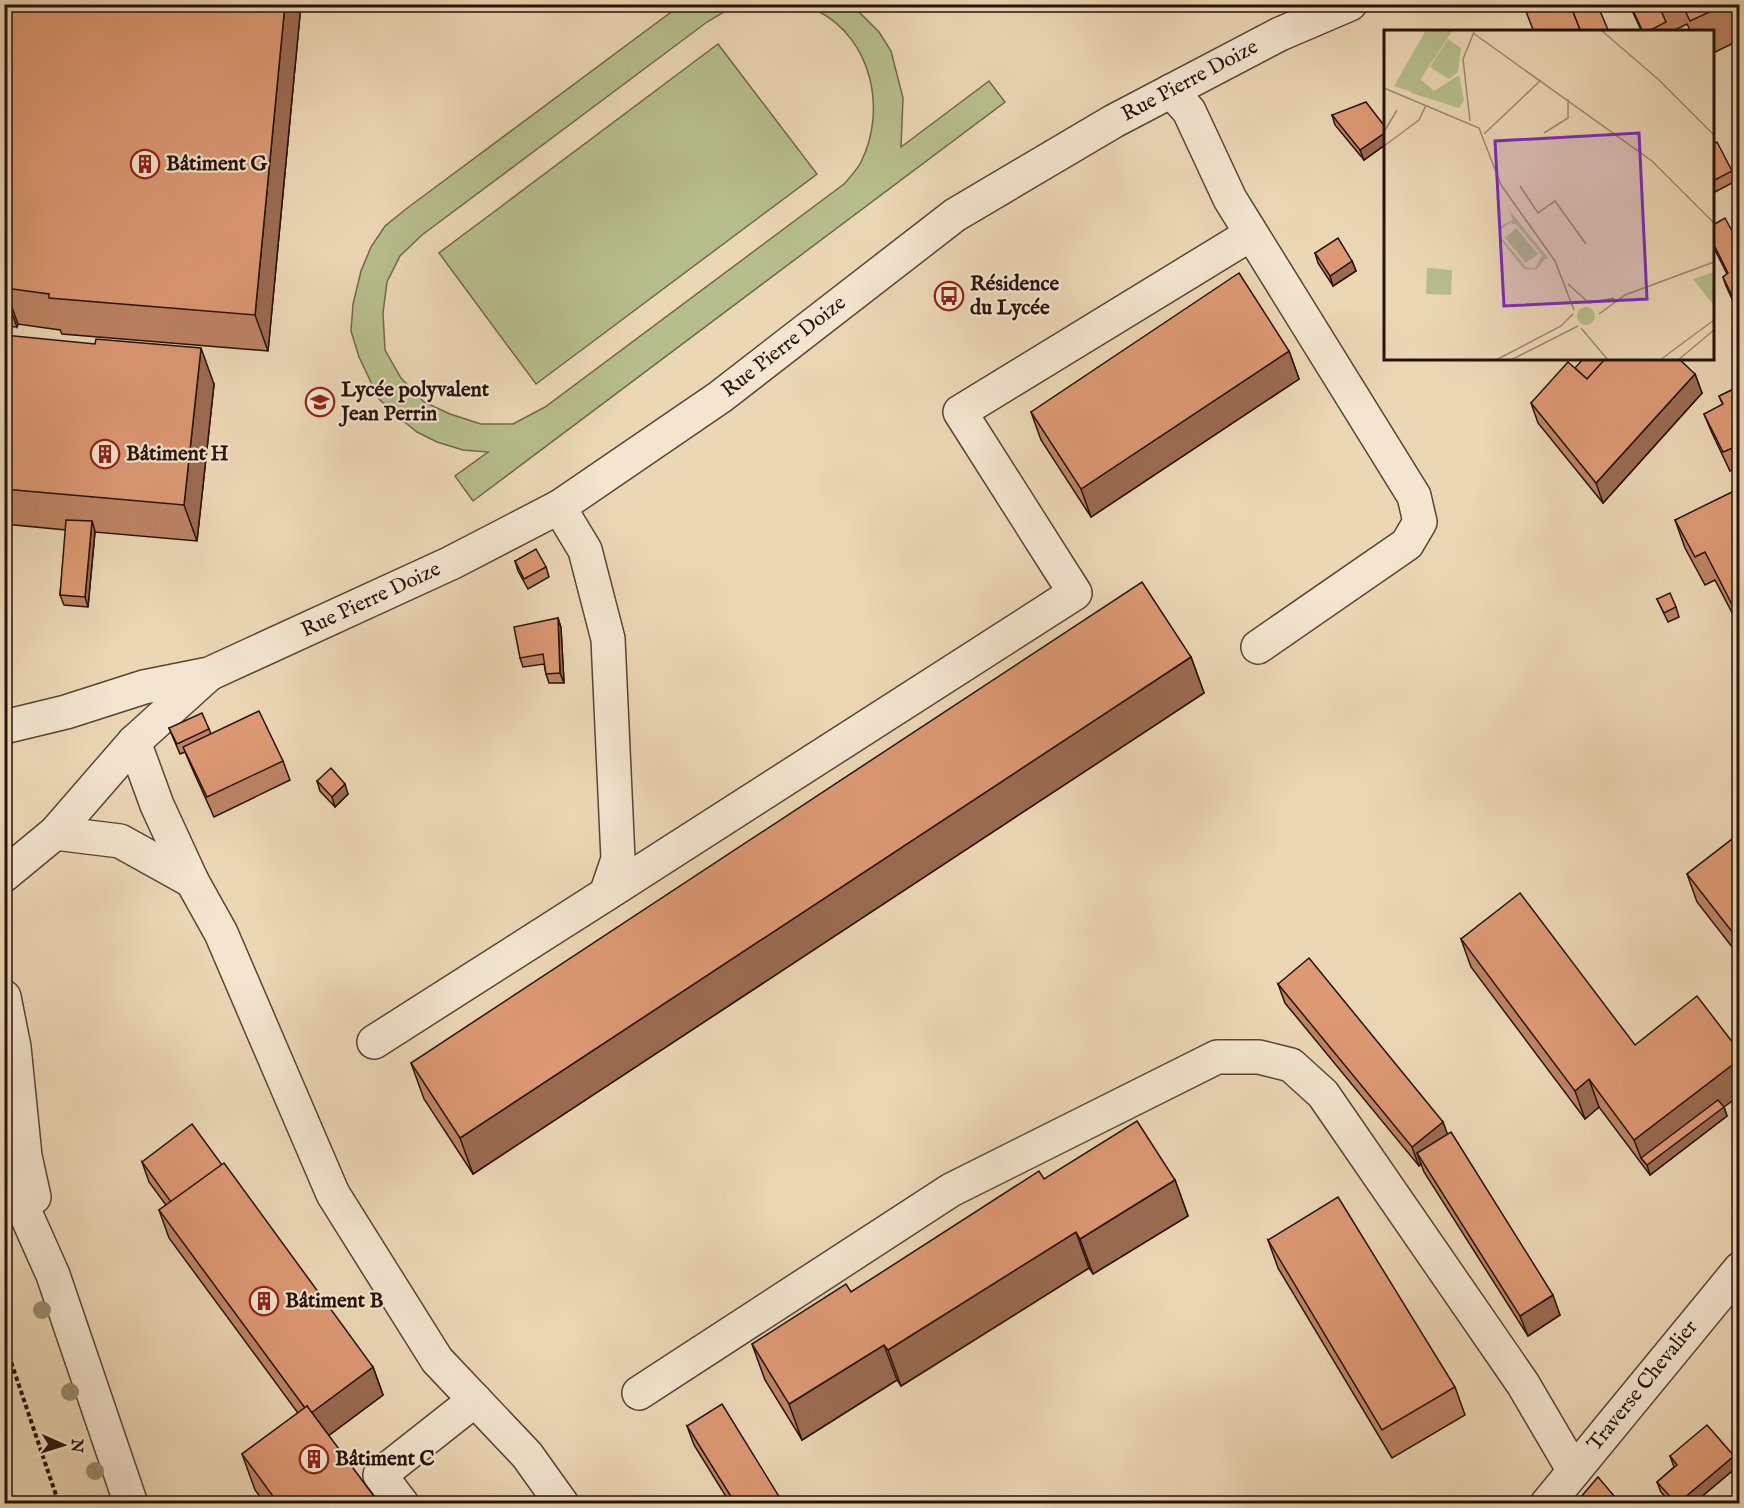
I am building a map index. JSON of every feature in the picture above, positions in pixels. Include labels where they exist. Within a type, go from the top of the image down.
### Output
[{"type":"street","name":"Rue Pierre Doize","points":[[4,727],[66,712],[144,687],[209,674],[451,563],[559,507],[720,397],[955,215],[1114,121],[1280,34],[1350,4]]},
{"type":"street","points":[[1171,91],[1189,111],[1230,199],[1414,496],[1420,522],[1407,544],[1258,647]]},
{"type":"street","points":[[374,1042],[1074,593],[960,412],[1251,234]]},
{"type":"street","points":[[559,507],[585,550],[608,639],[618,859],[606,894]]},
{"type":"street","name":"Rue Pierre Doize","points":[[4,875],[55,833],[134,742],[209,674]]},
{"type":"street","points":[[134,742],[157,805],[192,881],[221,933],[333,1194],[437,1360],[527,1455],[562,1503]]},
{"type":"street","points":[[55,833],[120,841],[192,881]]},
{"type":"street","points":[[4,997],[14,1047],[25,1156],[53,1275]]},
{"type":"street","points":[[639,1394],[951,1190],[1217,1057],[1259,1057],[1291,1065],[1323,1094],[1523,1384],[1574,1471]]},
{"type":"street","points":[[4,1165],[53,1275],[131,1503]]},
{"type":"street","name":"Traverse Chevalier","points":[[1547,1503],[1740,1269]]},
{"type":"street","points":[[402,1503],[380,1475],[476,1400]]},
{"type":"path","points":[[4,1341],[59,1503]]},
{"type":"green space","points":[[682,4],[755,5],[732,7],[707,22],[422,235],[400,256],[387,282],[383,313],[385,350],[401,378],[424,402],[450,414],[481,424],[513,424],[545,407],[844,184],[859,165],[869,142],[873,120],[870,78],[862,57],[851,39],[836,23],[818,11],[795,5],[852,5],[879,32],[891,51],[903,98],[901,147],[989,81],[1005,102],[473,501],[455,476],[488,452],[463,450],[437,442],[417,432],[379,399],[359,357],[351,331],[353,304],[361,271],[371,247],[385,226],[406,209]]},
{"type":"green space","points":[[718,44],[817,174],[536,384],[439,253]]},
{"type":"building","name":"Bâtiment G","points":[[4,4],[285,4],[255,315],[49,298],[49,294],[4,289]]},
{"type":"building","points":[[1523,4],[1570,4],[1580,30],[1533,30]]},
{"type":"building","points":[[1570,4],[1597,4],[1608,30],[1580,30]]},
{"type":"building","points":[[1630,4],[1658,4],[1666,22],[1651,30],[1642,30]]},
{"type":"building","points":[[1682,4],[1727,4],[1690,21]]},
{"type":"building","points":[[1366,102],[1384,125],[1384,133],[1360,150],[1332,115]]},
{"type":"building","points":[[1717,142],[1732,171],[1714,180],[1714,144]]},
{"type":"building","points":[[1725,218],[1740,246],[1740,302],[1736,304],[1723,277],[1728,273],[1714,245],[1714,224]]},
{"type":"building","points":[[1338,238],[1352,261],[1330,276],[1315,253]]},
{"type":"building","points":[[1239,273],[1289,351],[1081,489],[1031,412]]},
{"type":"building","name":"Bâtiment H","points":[[4,335],[95,344],[96,339],[201,348],[184,505],[4,489]]},
{"type":"building","points":[[1582,360],[1605,360],[1587,379],[1575,368]]},
{"type":"building","points":[[1604,360],[1680,360],[1695,374],[1596,483],[1531,403],[1568,362],[1587,379]]},
{"type":"building","points":[[1740,386],[1740,445],[1723,452],[1704,414],[1723,404],[1719,396]]},
{"type":"building","points":[[1736,490],[1740,496],[1740,620],[1705,552],[1695,557],[1675,520]]},
{"type":"building","points":[[66,520],[92,521],[85,597],[60,595]]},
{"type":"building","points":[[536,549],[546,567],[524,579],[515,561]]},
{"type":"building","points":[[1142,582],[1191,657],[460,1138],[411,1063]]},
{"type":"building","points":[[1670,593],[1676,607],[1664,613],[1657,599]]},
{"type":"building","points":[[558,618],[560,673],[546,674],[543,654],[520,658],[514,627]]},
{"type":"building","points":[[259,711],[283,761],[207,797],[183,747]]},
{"type":"building","points":[[202,713],[209,729],[177,744],[169,728]]},
{"type":"building","points":[[331,768],[345,784],[332,797],[317,781]]},
{"type":"building","points":[[1740,833],[1740,942],[1687,874]]},
{"type":"building","points":[[1520,893],[1635,1045],[1697,996],[1740,1052],[1740,1059],[1634,1140],[1589,1079],[1575,1091],[1461,939]]},
{"type":"building","points":[[1309,958],[1443,1122],[1412,1147],[1278,984]]},
{"type":"building","points":[[1718,1100],[1724,1107],[1647,1165],[1641,1158]]},
{"type":"building","points":[[1137,1121],[1175,1180],[1080,1239],[1076,1232],[888,1350],[884,1345],[789,1404],[752,1344],[846,1284],[851,1292],[1039,1171],[1044,1179]]},
{"type":"building","points":[[192,1124],[222,1165],[171,1202],[142,1162]]},
{"type":"building","points":[[1451,1132],[1553,1295],[1520,1316],[1417,1153]]},
{"type":"building","name":"Bâtiment B","points":[[224,1163],[373,1367],[311,1413],[307,1406],[305,1408],[159,1210]]},
{"type":"building","points":[[1338,1197],[1455,1387],[1382,1430],[1268,1240]]},
{"type":"building","points":[[722,1404],[783,1503],[735,1503],[687,1426]]},
{"type":"building","points":[[307,1406],[379,1503],[278,1503],[242,1454]]},
{"type":"building","points":[[1707,1425],[1734,1456],[1676,1503],[1657,1482],[1677,1465],[1670,1456]]},
{"type":"building","points":[[1598,1477],[1620,1503],[1585,1503],[1580,1498]]},
{"type":"place","name":"Bâtiment G","points":[[145,164]]},
{"type":"place","name":"Résidence du Lycée","points":[[949,296]]},
{"type":"place","name":"Lycée polyvalent Jean Perrin","points":[[320,402]]},
{"type":"place","name":"Bâtiment H","points":[[105,454]]},
{"type":"place","name":"Bâtiment B","points":[[264,1301]]},
{"type":"place","name":"Bâtiment C","points":[[314,1459]]}]
